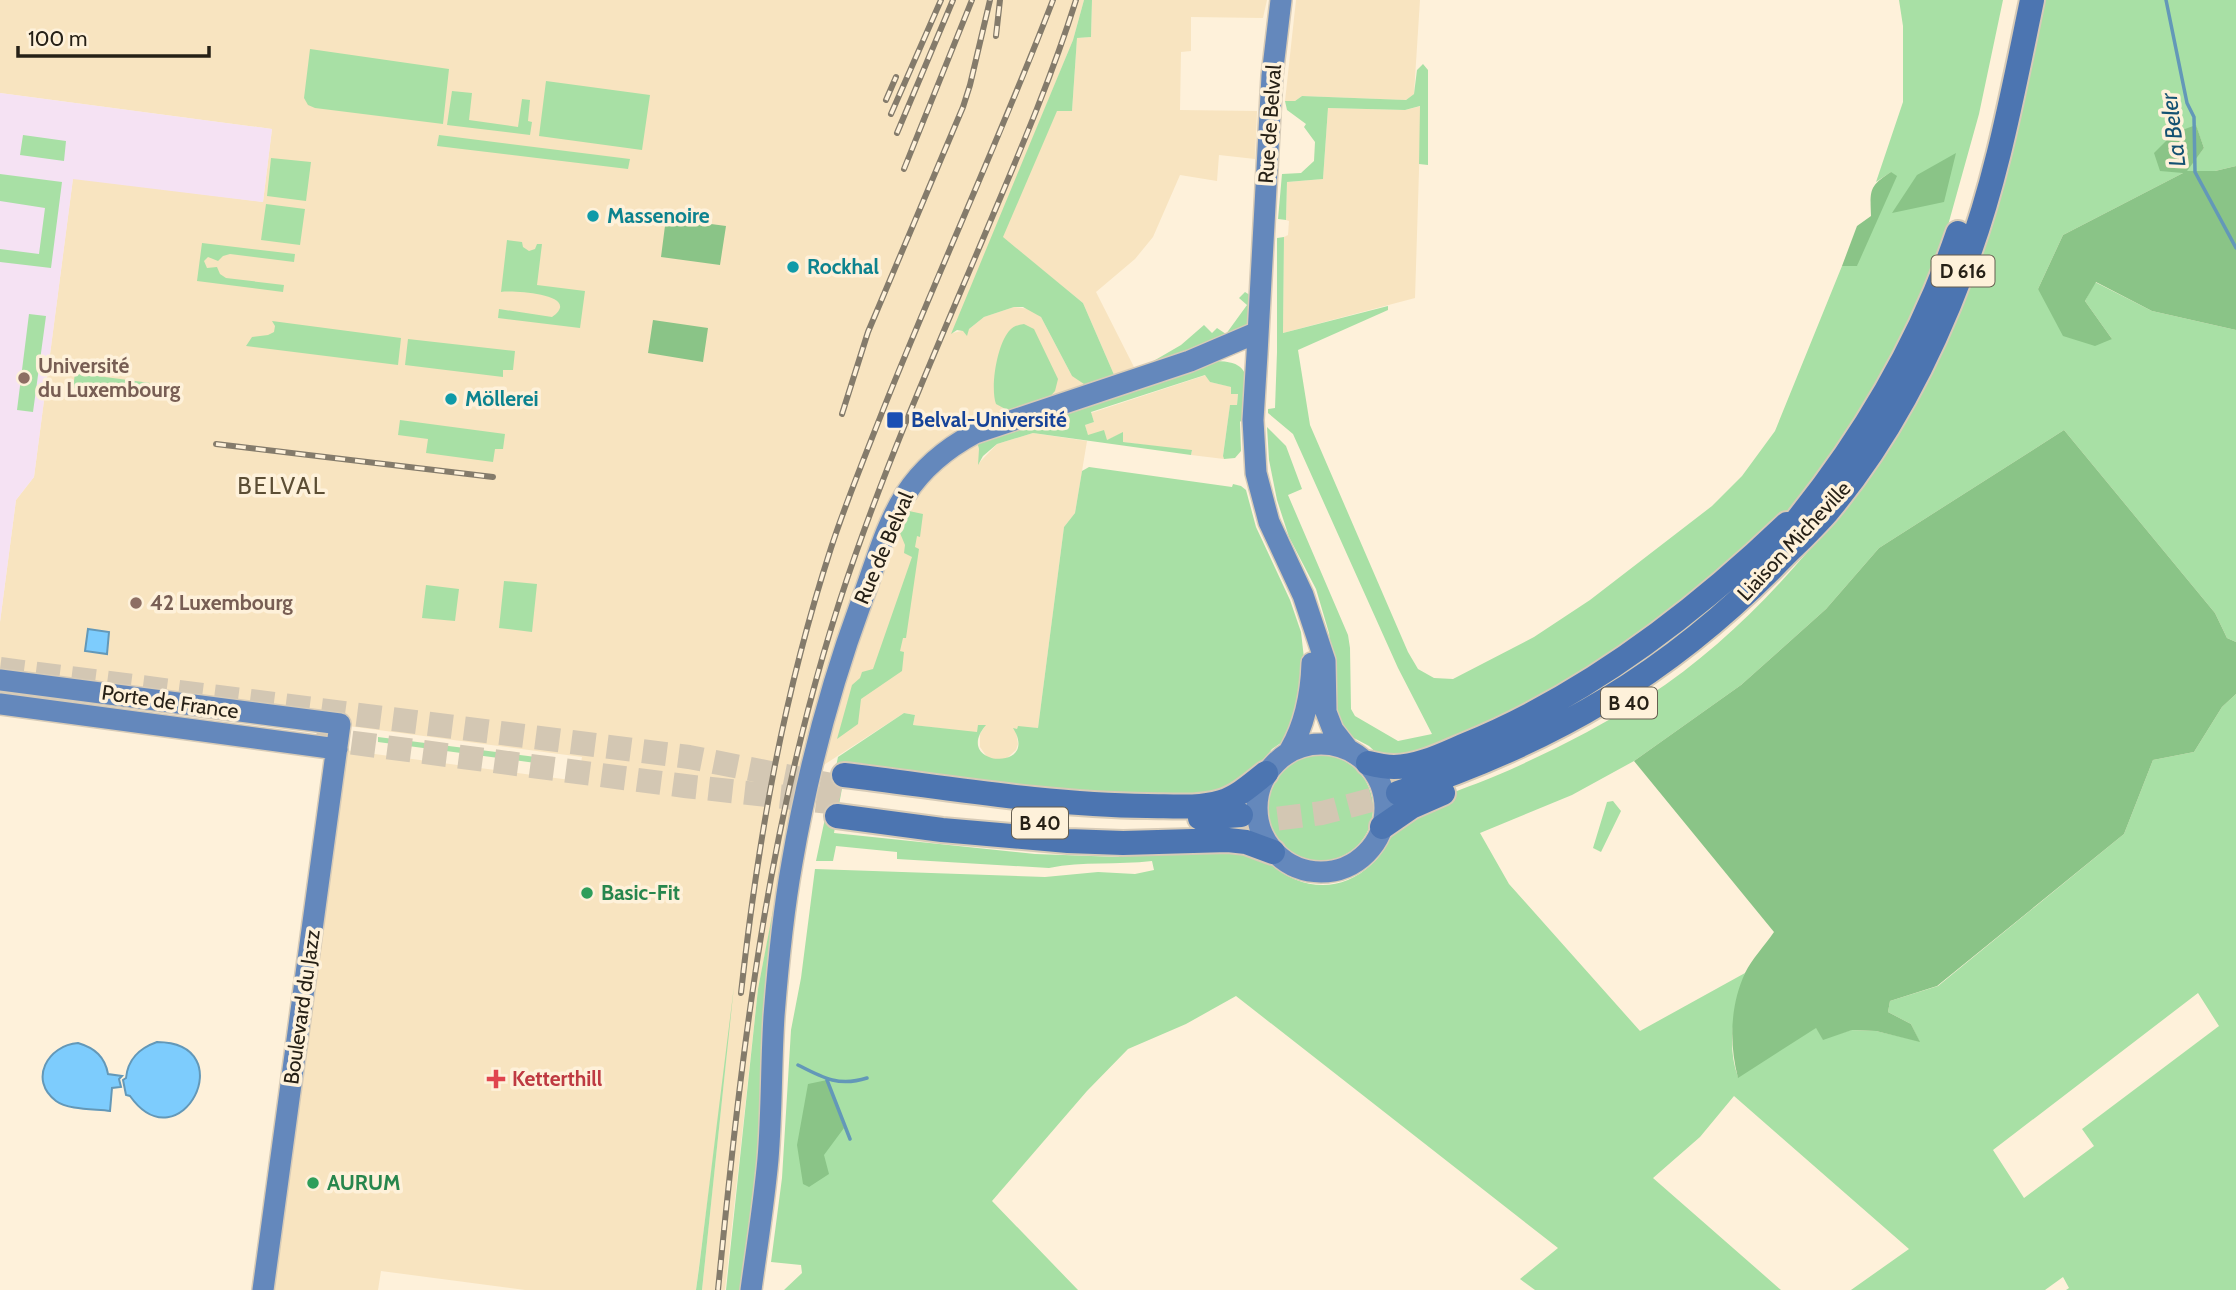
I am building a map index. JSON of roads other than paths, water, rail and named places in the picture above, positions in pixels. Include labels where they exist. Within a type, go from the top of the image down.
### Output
[{"type":"highway","name":"Liaison Micheville","points":[[1818,507],[1846,455],[1880,404],[1931,304],[1967,206],[1990,118],[2015,0]]},
{"type":"highway","name":"Liaison Micheville","points":[[1397,788],[1449,776],[1515,749],[1576,718],[1639,680],[1713,625],[1750,591],[1886,429],[1937,334],[1963,271],[1983,210],[2003,134],[2032,0]]},
{"type":"highway","name":"B 40","points":[[1368,763],[1394,767],[1410,765],[1447,753],[1507,728],[1573,692],[1648,641],[1818,507]]},
{"type":"highway","name":"B 40","points":[[1382,827],[1425,800],[1490,775],[1579,732],[1672,675],[1756,603],[1794,560],[1818,507]]},
{"type":"highway","name":"B 40","points":[[840,795],[1194,806],[1222,802],[1247,789],[1266,773]]},
{"type":"highway","name":"B 40","points":[[840,795],[1064,826],[1196,827],[1241,819]]},
{"type":"highway","name":"B 40","points":[[840,795],[942,830],[1068,841],[1246,842],[1273,852]]},
{"type":"main road","name":"Rue de Belval","points":[[1190,360],[1256,354],[1272,76],[1282,0]]},
{"type":"main road","name":"Rue de Belval","points":[[751,1290],[764,1196],[774,1014],[792,863],[822,722],[852,627],[899,503],[931,461],[951,445],[975,433],[1190,360],[1258,332]]},
{"type":"main road","points":[[1256,354],[1256,473],[1262,498],[1279,548],[1303,596],[1325,661],[1326,712],[1333,730],[1347,748],[1368,763],[1378,777],[1384,793],[1382,827],[1376,842],[1365,855],[1351,865],[1318,873],[1286,863],[1273,852],[1257,822],[1256,805],[1266,773],[1276,760],[1290,750],[1318,743],[1347,748]]},
{"type":"main road","points":[[1231,356],[1248,367],[1255,387]]},
{"type":"main road","points":[[1290,750],[1302,728],[1312,683],[1313,623]]},
{"type":"main road","name":"Porte de France","points":[[0,680],[340,724]]},
{"type":"main road","name":"Porte de France","points":[[0,704],[337,749]]},
{"type":"main road","name":"Boulevard du Jazz","points":[[263,1290],[340,724]]},
{"type":"water","points":[[88,629],[109,632],[107,654],[85,651]]},
{"type":"water","points":[[157,1042],[183,1047],[197,1061],[200,1078],[195,1096],[183,1110],[168,1117],[149,1114],[126,1095],[123,1080],[136,1055]]},
{"type":"water","points":[[78,1043],[98,1054],[108,1074],[122,1076],[119,1079],[121,1087],[112,1088],[110,1111],[61,1104],[48,1093],[43,1083],[45,1065],[50,1057],[67,1045]]},
{"type":"waterway","name":"La Beler","points":[[2166,0],[2187,103],[2194,117],[2195,172],[2236,248]]},
{"type":"waterway","points":[[798,1065],[831,1080],[848,1082],[867,1078]]},
{"type":"waterway","points":[[827,1080],[850,1139]]},
{"type":"tunnel","points":[[0,669],[689,757],[842,787]]},
{"type":"tunnel","points":[[316,738],[685,786],[839,803]]},
{"type":"tunnel","points":[[1242,823],[1322,813],[1398,793]]},
{"type":"railway","points":[[891,114],[941,0]]},
{"type":"railway","points":[[897,133],[953,0]]},
{"type":"railway","points":[[904,169],[972,0]]},
{"type":"railway","points":[[842,414],[868,332],[963,107],[990,0]]},
{"type":"railway","points":[[996,36],[1000,0]]},
{"type":"railway","points":[[741,993],[755,879],[774,768],[799,658],[831,548],[883,410],[1053,0]]},
{"type":"railway","points":[[718,1290],[738,1102],[764,917],[781,826],[826,644],[888,468],[1026,135],[1076,0]]},
{"type":"railway","points":[[886,100],[896,77]]},
{"type":"railway","points":[[216,444],[493,477]]},
{"type":"place","name":"Massenoire","points":[[593,216]]},
{"type":"place","name":"Rockhal","points":[[793,267]]},
{"type":"place","name":"Université du Luxembourg","points":[[24,378]]},
{"type":"place","name":"Möllerei","points":[[451,399]]},
{"type":"place","name":"Belval-Université","points":[[895,420]]},
{"type":"place","name":"42 Luxembourg","points":[[136,603]]},
{"type":"place","name":"Basic-Fit","points":[[587,893]]},
{"type":"place","name":"Ketterthill","points":[[496,1079]]},
{"type":"place","name":"AURUM","points":[[313,1183]]},
{"type":"district","name":"BELVAL","points":[[282,486]]}]
